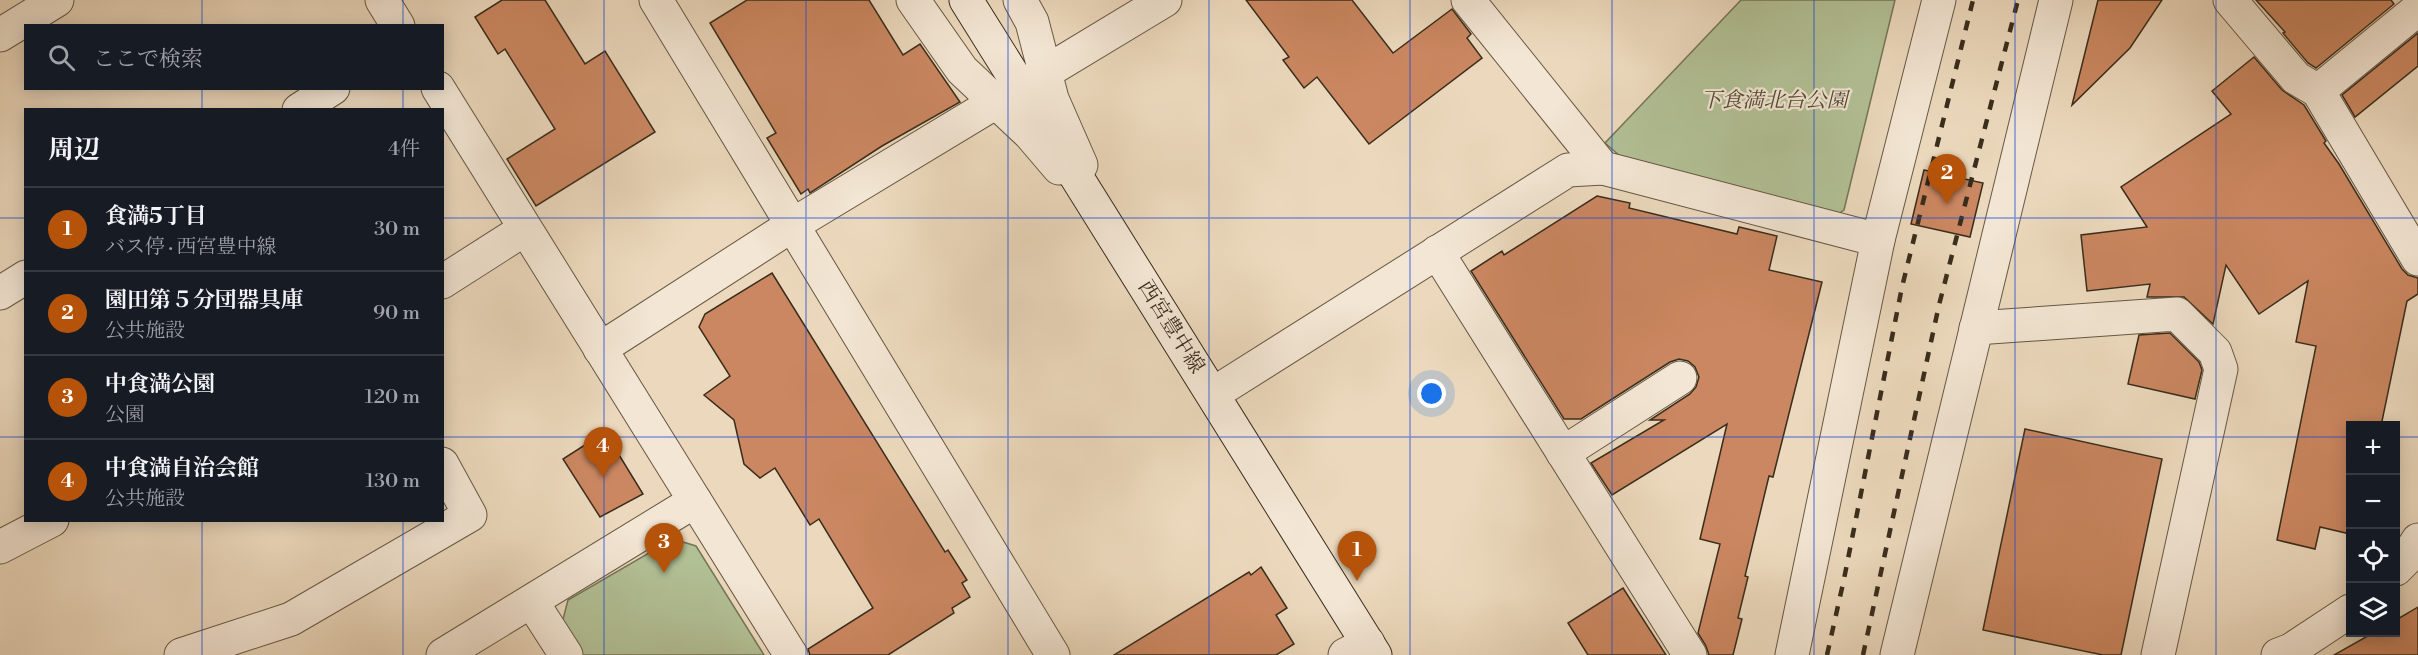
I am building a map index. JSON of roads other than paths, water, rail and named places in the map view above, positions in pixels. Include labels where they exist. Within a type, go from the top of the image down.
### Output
[{"type":"street","points":[[0,35],[57,0]]},
{"type":"street","points":[[382,0],[397,24]]},
{"type":"street","points":[[656,0],[1053,655]]},
{"type":"street","points":[[914,0],[962,70],[1021,87]]},
{"type":"street","name":"西宮豊中線","points":[[966,0],[1213,394],[1363,651]]},
{"type":"street","points":[[1020,0],[1032,21],[1021,87]]},
{"type":"street","points":[[600,349],[794,225],[1165,0]]},
{"type":"street","points":[[1468,0],[1603,168]]},
{"type":"street","points":[[1792,655],[1878,240],[1939,0]]},
{"type":"street","points":[[1897,655],[2056,0]]},
{"type":"street","points":[[2230,0],[2296,78],[2318,92],[2418,259]]},
{"type":"street","points":[[2318,92],[2418,9]]},
{"type":"street","points":[[302,108],[330,90]]},
{"type":"street","points":[[439,90],[791,655]]},
{"type":"street","points":[[1213,394],[1568,170],[1603,168],[1878,240]]},
{"type":"street","points":[[444,281],[525,228]]},
{"type":"street","points":[[1437,252],[1690,655]]},
{"type":"street","points":[[0,293],[24,278]]},
{"type":"street","points":[[1976,328],[2177,314],[2215,352],[2221,369],[2158,655]]},
{"type":"street","points":[[1563,453],[1680,378]]},
{"type":"street","points":[[181,655],[291,619],[470,515],[444,468]]},
{"type":"street","points":[[443,655],[695,501]]},
{"type":"street","points":[[0,547],[48,522]]},
{"type":"street","points":[[2400,565],[2418,540]]},
{"type":"street","points":[[532,602],[566,655]]},
{"type":"street","points":[[2287,653],[2346,613]]},
{"type":"railway","points":[[1827,655],[1902,287],[1973,0]]},
{"type":"railway","points":[[1863,655],[1939,305],[2018,0]]},
{"type":"place","name":"園田第５分団器具庫","points":[[1947,204]]},
{"type":"place","name":"中食満自治会館","points":[[603,477]]},
{"type":"place","name":"中食満公園","points":[[664,573]]},
{"type":"place","name":"食満5丁目","points":[[1357,581]]},
{"type":"park label","name":"下食満北台公園","points":[[1774,101]]}]
